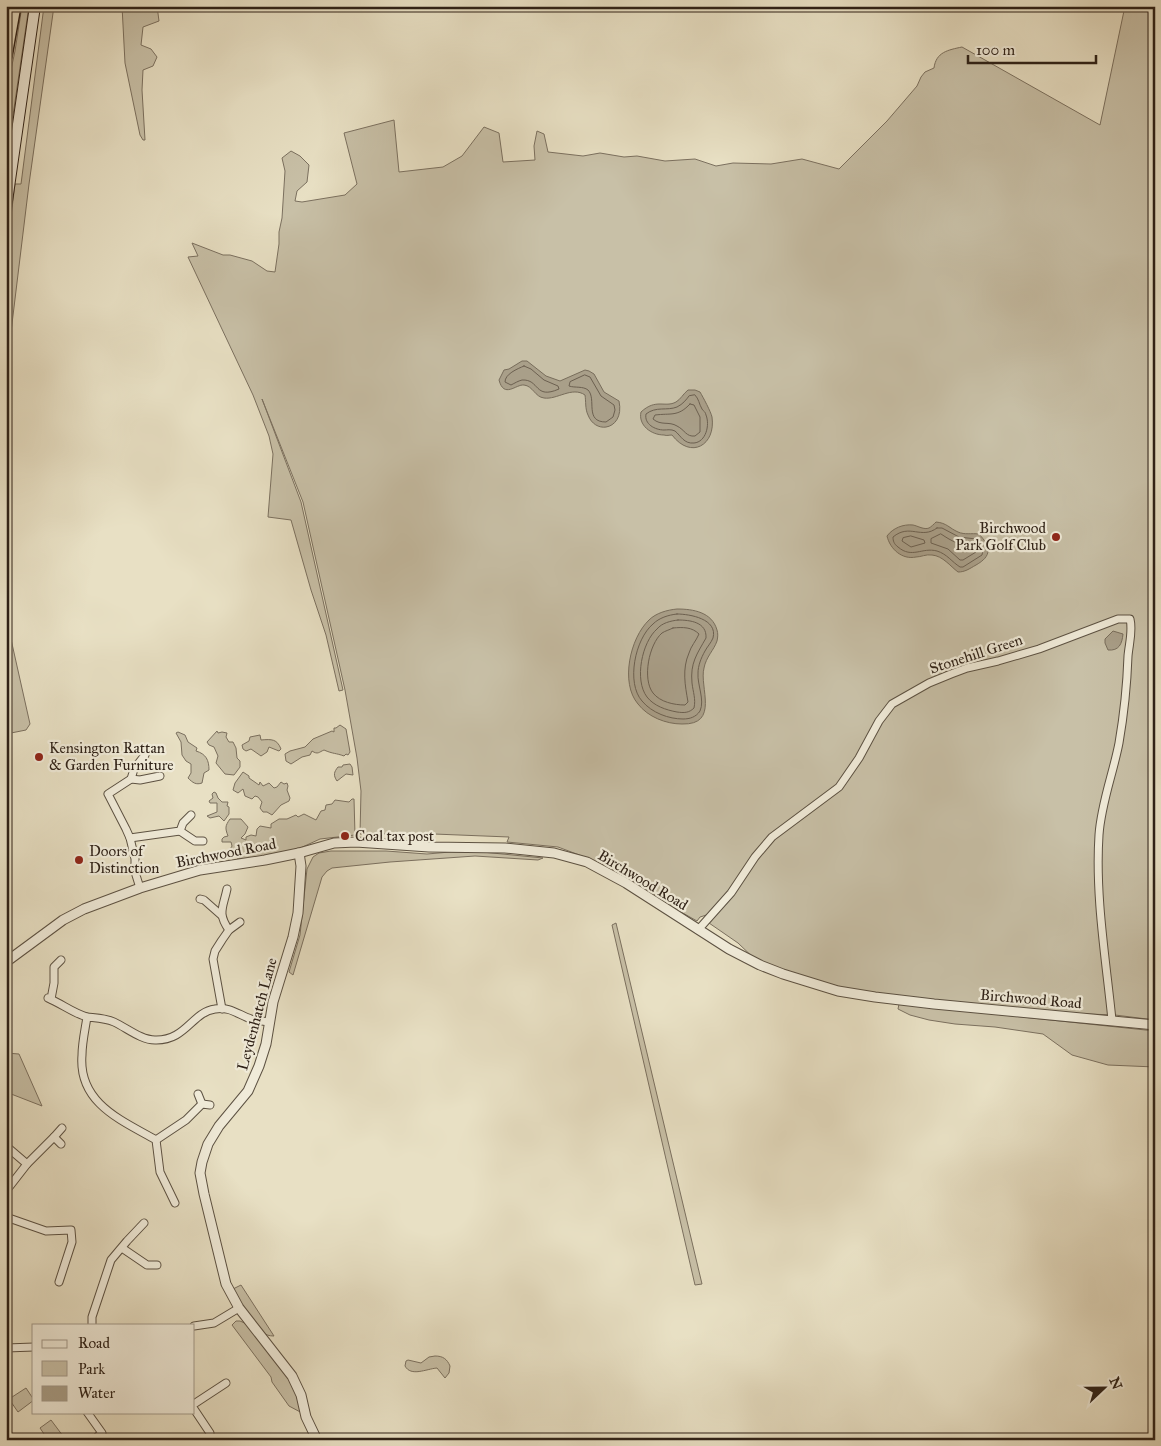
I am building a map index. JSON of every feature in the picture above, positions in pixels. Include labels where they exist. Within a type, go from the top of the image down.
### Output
[{"type":"highway","points":[[6,56],[15,6]]},
{"type":"main road","points":[[6,208],[35,6]]},
{"type":"street","name":"Stonehill Green","points":[[698,930],[731,893],[755,857],[772,837],[839,787],[859,758],[879,721],[892,704],[929,683],[967,668],[998,662],[1111,621],[1130,618],[1126,699],[1099,835],[1098,870],[1103,950],[1112,1020]]},
{"type":"street","points":[[131,779],[134,769],[145,755]]},
{"type":"street","points":[[140,888],[135,872],[135,859],[130,838],[108,794],[131,779],[140,780],[160,776]]},
{"type":"street","points":[[180,831],[183,823],[191,815]]},
{"type":"street","points":[[130,838],[180,831],[195,842],[203,841]]},
{"type":"street","name":"Birchwood Road","points":[[6,962],[63,920],[84,909],[140,888],[200,870],[265,860],[334,843],[505,848],[554,853],[587,862],[626,883],[729,949],[760,965],[838,991],[934,1004],[1155,1025]]},
{"type":"street","name":"Leydenhatch Lane","points":[[299,853],[301,866],[298,913],[293,937],[273,1002],[266,1044],[248,1091],[219,1126],[208,1144],[200,1173],[224,1279],[239,1308],[292,1376],[306,1416],[317,1440]]},
{"type":"street","points":[[226,888],[221,915],[229,930]]},
{"type":"street","points":[[200,899],[204,900],[221,915]]},
{"type":"street","points":[[222,1009],[213,959],[215,951],[229,930],[240,922]]},
{"type":"street","points":[[61,960],[54,967],[54,984],[49,998],[61,1003],[71,1011],[87,1017],[112,1021],[147,1039],[160,1040],[175,1036],[207,1012],[214,1009],[231,1010],[253,1020],[270,1022]]},
{"type":"street","points":[[87,1017],[81,1056],[82,1070],[91,1093],[102,1107],[111,1114],[156,1140]]},
{"type":"street","points":[[198,1094],[202,1104]]},
{"type":"street","points":[[156,1140],[186,1120],[202,1104]]},
{"type":"street","points":[[202,1104],[210,1105]]},
{"type":"street","points":[[6,1191],[27,1164],[62,1128]]},
{"type":"street","points":[[54,1137],[61,1144]]},
{"type":"street","points":[[156,1140],[160,1172],[175,1203]]},
{"type":"street","points":[[6,1146],[27,1164]]},
{"type":"street","points":[[6,1217],[46,1231],[71,1230],[72,1242],[59,1282]]},
{"type":"street","points":[[92,1324],[94,1310],[111,1260],[144,1223]]},
{"type":"street","points":[[122,1248],[147,1265],[157,1265]]},
{"type":"street","points":[[195,1326],[214,1322],[239,1308]]},
{"type":"street","points":[[6,1348],[32,1347]]},
{"type":"street","points":[[195,1403],[226,1383]]},
{"type":"street","points":[[195,1410],[210,1433]]},
{"type":"street","points":[[88,1414],[102,1433],[98,1436]]},
{"type":"green space","points":[[22,6],[29,6],[6,163],[6,93]]},
{"type":"green space","points":[[44,6],[54,6],[29,184],[6,373],[6,257],[15,184],[21,184]]},
{"type":"green space","points":[[122,6],[157,6],[159,21],[143,27],[141,45],[151,49],[157,57],[153,66],[143,70],[142,90],[145,140],[140,135],[125,63]]},
{"type":"green space","points":[[1125,6],[1155,6],[1155,1020],[1115,1015],[1005,1011],[875,997],[760,964],[738,943],[709,923],[713,913],[700,917],[697,921],[611,869],[558,847],[507,842],[509,837],[360,834],[361,791],[357,758],[345,690],[303,502],[262,399],[301,502],[343,690],[339,691],[326,635],[291,520],[268,517],[273,454],[269,436],[253,395],[188,257],[198,256],[192,243],[223,255],[252,261],[267,271],[275,272],[282,218],[285,171],[282,158],[291,151],[300,156],[309,165],[307,182],[297,191],[295,201],[302,202],[345,195],[357,184],[344,133],[394,120],[399,172],[443,167],[462,156],[484,127],[499,133],[503,162],[535,160],[534,146],[537,131],[544,134],[548,152],[583,156],[600,153],[624,157],[637,156],[665,161],[695,159],[716,166],[733,163],[771,164],[802,159],[839,169],[887,121],[917,86],[925,72],[934,68],[940,55],[962,47],[1100,125]]},
{"type":"green space","points":[[6,617],[30,724],[26,730],[6,734]]},
{"type":"green space","points":[[340,725],[346,729],[350,752],[348,755],[344,756],[324,750],[317,753],[312,751],[310,755],[302,757],[291,764],[286,761],[285,754],[305,747],[313,739],[332,731],[334,732],[334,728]]},
{"type":"green space","points":[[217,731],[218,733],[227,733],[226,737],[229,742],[233,742],[236,748],[240,767],[234,775],[225,774],[216,763],[218,756],[214,747],[207,742]]},
{"type":"green space","points":[[176,733],[185,735],[188,742],[197,748],[196,751],[208,760],[209,770],[204,773],[202,783],[195,783],[188,778],[191,773],[191,764],[182,755],[181,742]]},
{"type":"green space","points":[[260,735],[261,740],[274,740],[281,749],[279,751],[269,747],[267,752],[261,756],[251,749],[246,751],[243,749],[242,745],[249,741],[250,737]]},
{"type":"green space","points":[[350,764],[353,775],[346,774],[337,781],[334,774],[338,767]]},
{"type":"green space","points":[[243,772],[259,785],[260,782],[263,786],[269,783],[274,788],[281,782],[287,783],[289,801],[281,805],[272,815],[263,812],[260,808],[262,802],[258,797],[255,796],[252,799],[245,796],[243,789],[238,793],[233,790],[235,783]]},
{"type":"green space","points":[[214,792],[222,802],[228,802],[229,814],[224,821],[219,816],[210,818],[207,816],[217,812],[217,803],[210,803],[209,801],[213,798],[212,794]]},
{"type":"green space","points":[[354,799],[355,835],[320,839],[296,850],[249,859],[237,858],[235,856],[229,859],[223,856],[224,852],[232,846],[231,842],[222,842],[224,837],[228,836],[226,827],[230,819],[241,819],[248,827],[241,838],[246,840],[246,837],[251,835],[256,836],[257,829],[260,826],[271,828],[271,824],[279,819],[287,819],[296,815],[298,817],[304,814],[316,820],[321,811],[325,810],[326,805],[332,804],[335,800],[349,802]]},
{"type":"green space","points":[[331,851],[386,851],[427,854],[482,852],[543,858],[538,860],[475,856],[332,868],[322,877],[293,975],[289,972],[300,935],[307,869],[313,857],[319,853]]},
{"type":"green space","points":[[616,923],[702,1284],[695,1285],[612,925]]},
{"type":"green space","points":[[899,1004],[1155,1031],[1155,1067],[1108,1065],[1072,1055],[1043,1034],[929,1020],[910,1015],[898,1009]]},
{"type":"green space","points":[[6,1053],[19,1054],[42,1106],[6,1092]]},
{"type":"green space","points":[[241,1285],[274,1336],[264,1333],[246,1312],[233,1289]]},
{"type":"green space","points":[[236,1321],[249,1325],[288,1375],[304,1414],[289,1406],[272,1382],[271,1377],[232,1325]]},
{"type":"green space","points":[[435,1356],[448,1361],[450,1366],[449,1373],[445,1378],[437,1368],[415,1372],[405,1366],[408,1360],[421,1363],[429,1357]]},
{"type":"green space","points":[[26,1388],[32,1397],[32,1402],[18,1412],[9,1399]]},
{"type":"green space","points":[[51,1420],[66,1440],[48,1440],[40,1428]]},
{"type":"water","points":[[522,361],[527,361],[546,376],[560,381],[585,370],[589,371],[594,374],[604,392],[619,401],[620,411],[618,418],[609,426],[597,426],[592,422],[587,413],[585,395],[580,393],[575,392],[544,398],[538,396],[530,387],[524,385],[507,390],[504,389],[499,380],[504,370]]},
{"type":"water","points":[[688,390],[700,392],[712,417],[712,427],[706,442],[694,448],[679,443],[672,435],[659,435],[650,431],[641,421],[641,412],[646,408],[656,404],[672,404]]},
{"type":"water","points":[[936,522],[961,533],[979,534],[988,547],[985,558],[969,569],[958,572],[943,559],[936,556],[906,557],[901,555],[891,545],[887,536],[898,527],[913,525],[927,528]]},
{"type":"water","points":[[677,609],[695,611],[706,615],[715,624],[718,634],[717,641],[706,660],[704,668],[704,712],[701,718],[694,723],[670,723],[647,713],[638,704],[629,685],[632,649],[642,628],[655,615]]},
{"type":"water","points":[[1113,631],[1123,634],[1122,641],[1117,648],[1108,650],[1105,639]]},
{"type":"place","name":"Birchwood Park Golf Club","points":[[1056,537]]},
{"type":"place","name":"Kensington Rattan & Garden Furniture","points":[[39,757]]},
{"type":"place","name":"Coal tax post","points":[[345,836]]},
{"type":"place","name":"Doors of Distinction","points":[[79,860]]}]
